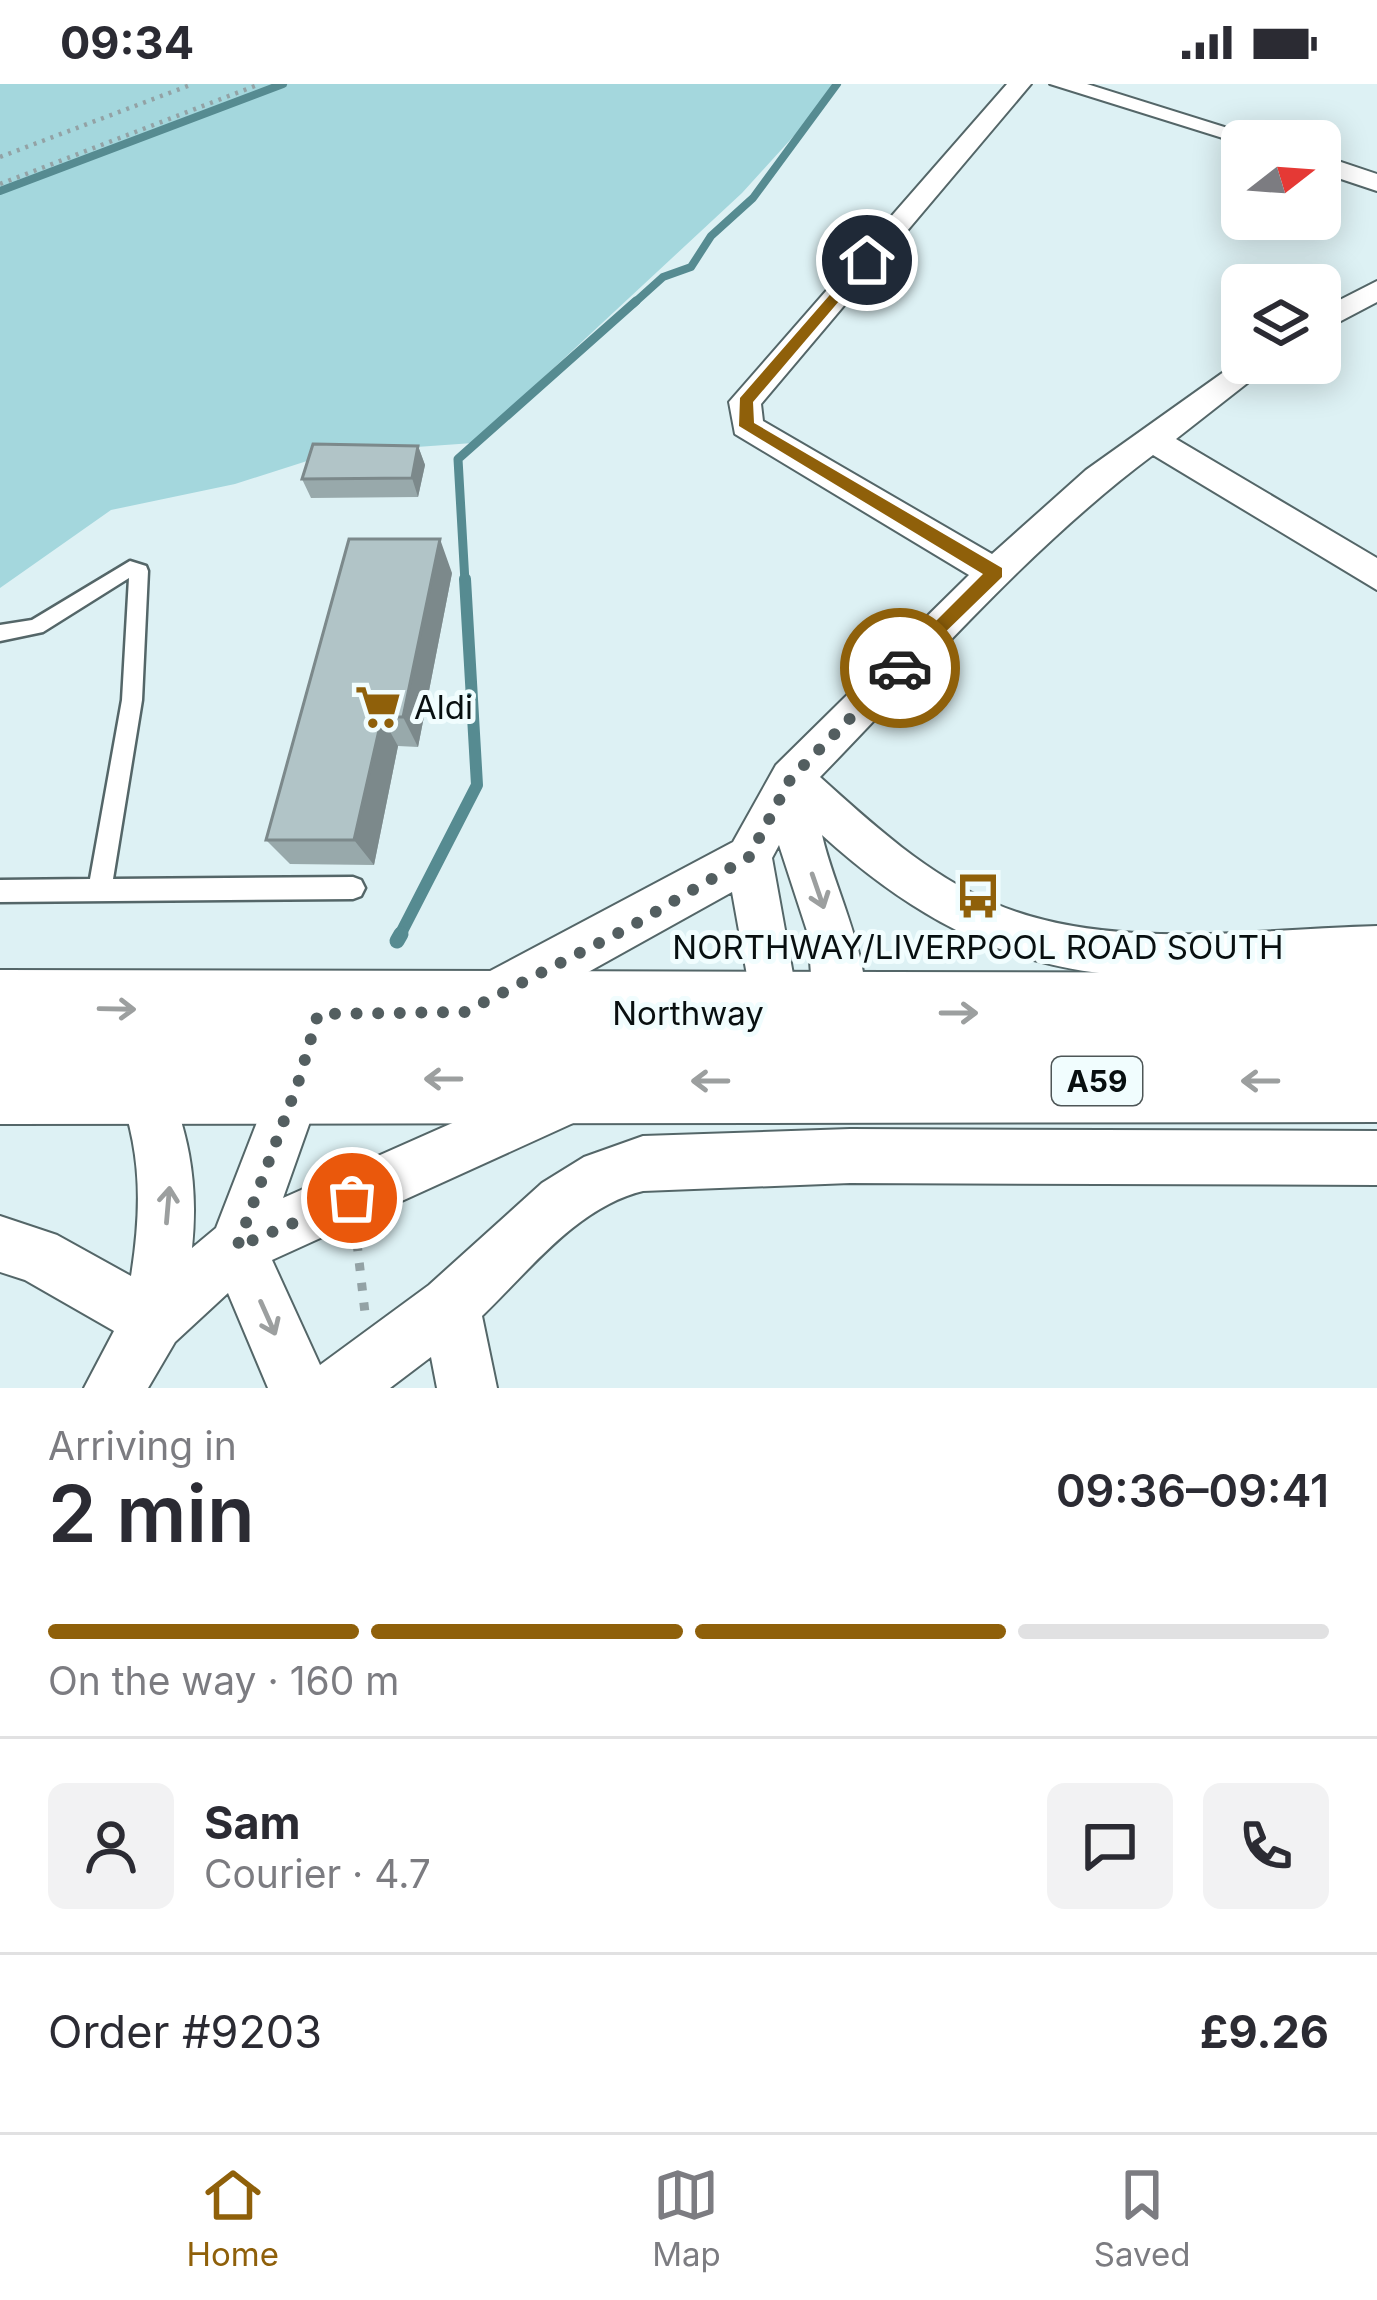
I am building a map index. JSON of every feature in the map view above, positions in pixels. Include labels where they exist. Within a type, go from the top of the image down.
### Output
[{"type":"highway","name":"Northway","points":[[0,1009],[602,1082],[811,1035],[1377,1012]]},
{"type":"highway","name":"Northway","points":[[0,1083],[141,1082],[465,1012],[1377,1081]]},
{"type":"street","points":[[995,573],[746,426],[745,401],[1019,84]]},
{"type":"street","points":[[1062,84],[1221,130]]},
{"type":"street","points":[[1341,170],[1377,183]]},
{"type":"street","points":[[1341,311],[1377,290]]},
{"type":"street","points":[[465,1012],[628,928],[749,857],[791,778],[995,573],[1150,438],[1227,384]]},
{"type":"street","points":[[1150,438],[1377,576]]},
{"type":"street","points":[[791,778],[864,845],[933,894],[986,924],[1042,944],[1110,951],[1377,950]]},
{"type":"street","points":[[791,778],[800,842],[832,934],[811,1035]]},
{"type":"street","points":[[749,857],[811,1035]]},
{"type":"street","points":[[299,1388],[237,1247],[309,1047]]},
{"type":"street","points":[[141,1082],[162,1122],[171,1192],[154,1322]]},
{"type":"street","points":[[114,1388],[154,1322],[237,1247],[602,1082]]},
{"type":"street","points":[[340,1388],[450,1306],[559,1205],[606,1174],[659,1162],[889,1154],[1199,1161],[1377,1158]]},
{"type":"street","points":[[0,1244],[37,1255],[154,1322]]},
{"type":"street","points":[[450,1306],[467,1388]]},
{"type":"lane","points":[[0,633],[36,627],[130,568],[139,571],[132,700],[100,890]]},
{"type":"lane","points":[[0,891],[353,888]]},
{"type":"path","points":[[0,157],[193,84]]},
{"type":"path","points":[[0,184],[260,84]]},
{"type":"shaded area","points":[[0,84],[841,84],[742,193],[473,443],[332,453],[235,484],[111,510],[0,588]]},
{"type":"building","points":[[313,444],[418,446],[412,478],[302,479]]},
{"type":"building","name":"Aldi","points":[[349,539],[440,539],[403,717],[382,717],[354,840],[266,840]]},
{"type":"waterway","points":[[0,191],[283,84]]},
{"type":"waterway","points":[[633,304],[663,277],[691,267],[711,236],[753,198],[837,84]]},
{"type":"waterway","points":[[465,582],[458,459],[636,301]]},
{"type":"waterway","points":[[399,937],[477,785],[465,579]]},
{"type":"waterway","points":[[397,941],[401,934]]},
{"type":"way so far","points":[[352,1198],[237,1247],[299,1080],[318,1014],[465,1012],[628,928],[749,857],[791,778],[900,668]]},
{"type":"place","name":"Aldi","points":[[378,707]]},
{"type":"place","name":"NORTHWAY/LIVERPOOL ROAD SOUTH","points":[[978,896]]},
{"type":"route","points":[[867,260],[745,401],[746,426],[995,573],[900,668]]}]
